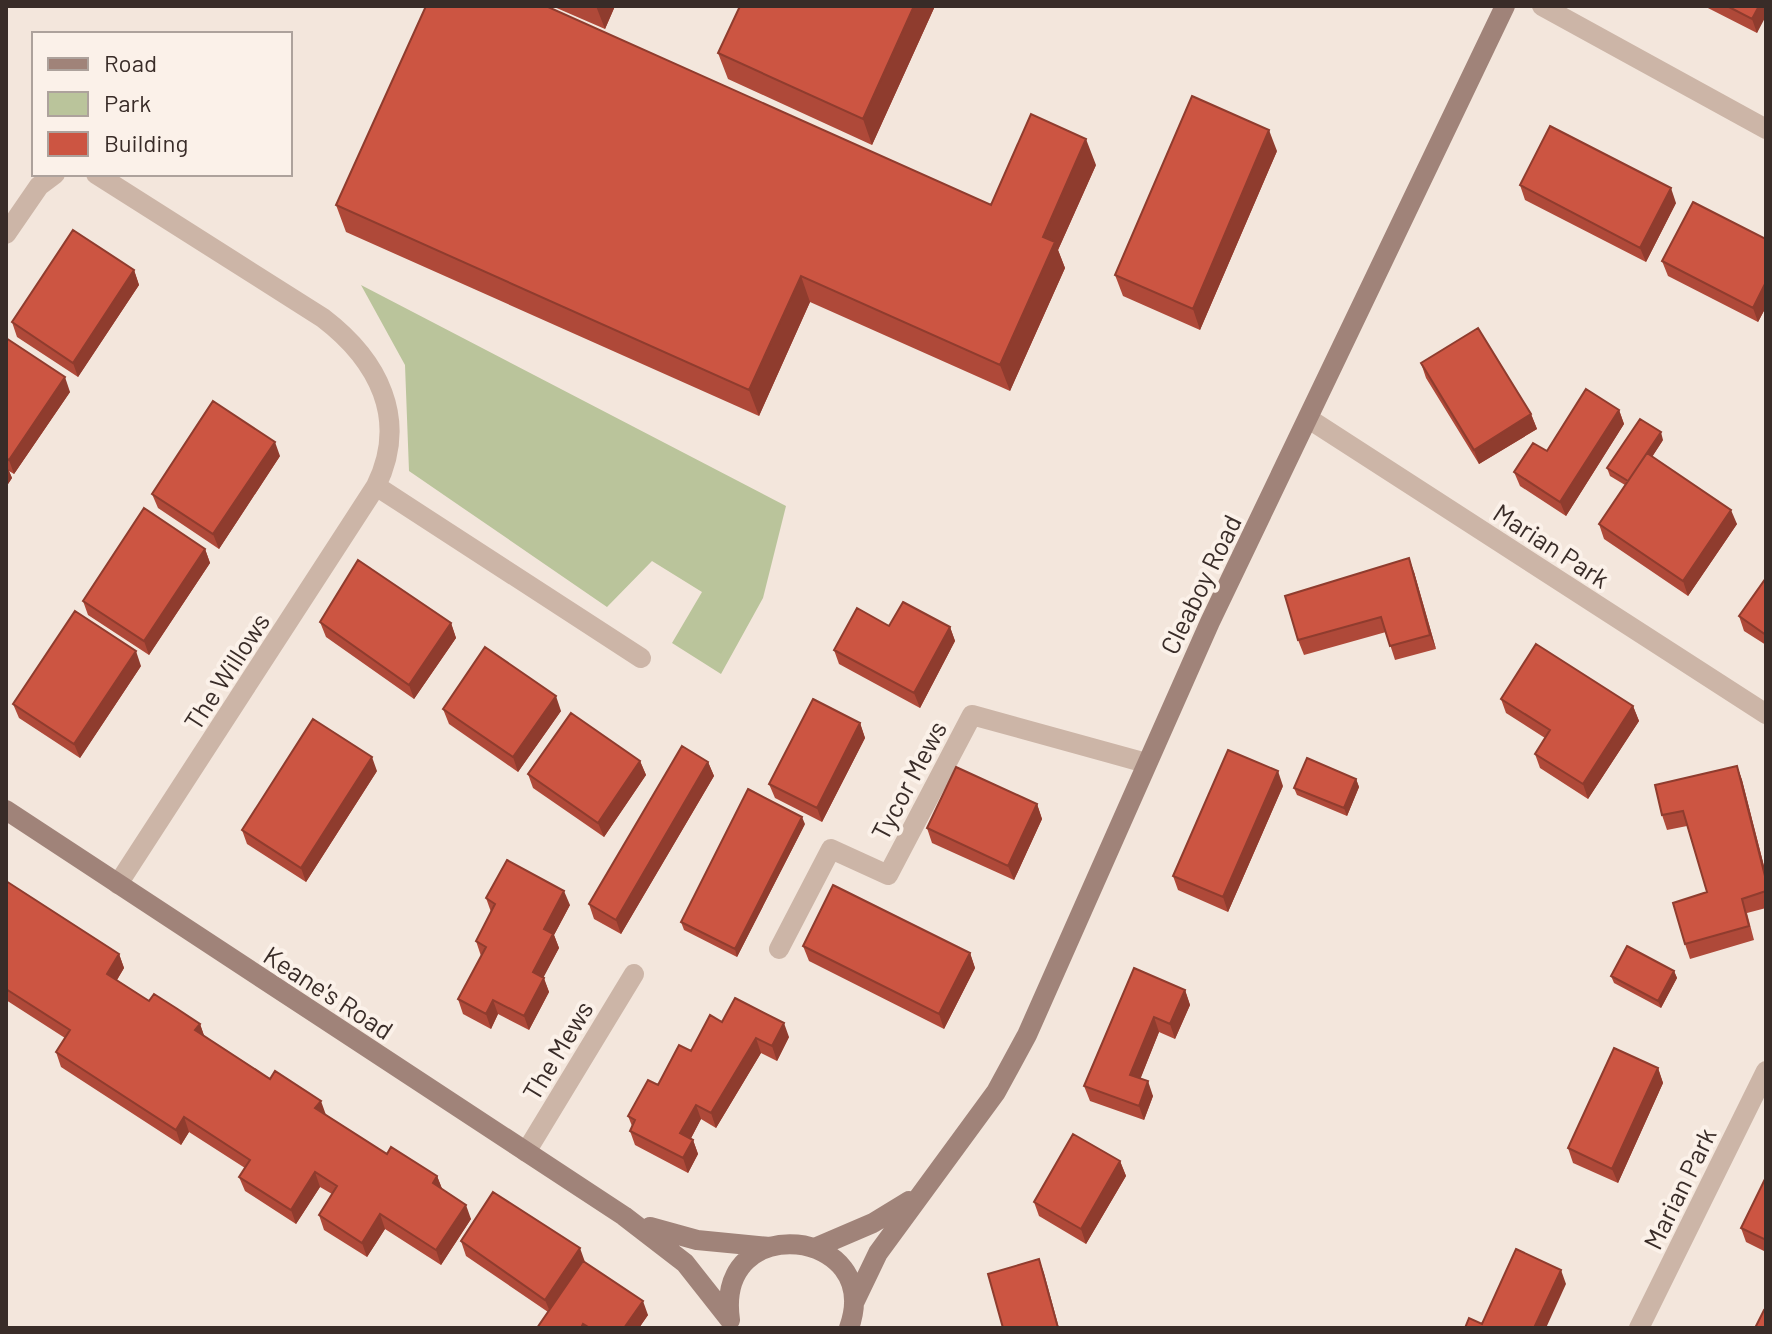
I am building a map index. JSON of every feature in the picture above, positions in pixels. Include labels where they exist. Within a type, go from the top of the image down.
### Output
[{"type":"street","name":"Cleaboy Road","points":[[854,1318],[878,1253],[936,1178],[996,1092],[1027,1035],[1210,622],[1505,6]]},
{"type":"street","points":[[1542,6],[1766,129]]},
{"type":"street","points":[[6,234],[39,186],[52,176]]},
{"type":"street","name":"The Willows","points":[[99,176],[323,318],[351,340],[373,370],[387,410],[390,450],[376,486],[118,884]]},
{"type":"street","name":"Marian Park","points":[[1309,419],[1766,714]]},
{"type":"street","points":[[376,486],[641,658]]},
{"type":"street","name":"Tycor Mews","points":[[779,949],[831,849],[888,875],[972,715],[1146,763]]},
{"type":"street","name":"Keane's Road","points":[[6,810],[624,1216],[685,1263],[732,1324]]},
{"type":"street","name":"The Mews","points":[[526,1152],[634,974]]},
{"type":"street","name":"Marian Park","points":[[1639,1328],[1766,1071]]},
{"type":"street","name":"Cleaboy Road","points":[[817,1247],[892,1212],[936,1178]]},
{"type":"street","name":"Keane's Road","points":[[624,1216],[697,1240],[770,1247],[800,1243],[817,1247]]},
{"type":"street","points":[[732,1324],[730,1290],[736,1276],[756,1253],[770,1247]]},
{"type":"street","points":[[817,1247],[843,1270],[854,1318]]},
{"type":"green space","points":[[361,285],[786,506],[763,598],[721,674],[672,643],[702,592],[652,561],[607,607],[409,471],[405,365]]},
{"type":"building","points":[[426,6],[546,6],[991,205],[1031,114],[1086,139],[1043,237],[1055,242],[1000,365],[801,276],[749,390],[336,205]]},
{"type":"building","points":[[740,6],[914,6],[863,119],[718,53]]},
{"type":"building","points":[[1727,6],[1759,6],[1752,19]]},
{"type":"building","points":[[1192,96],[1269,130],[1193,309],[1115,275]]},
{"type":"building","points":[[1550,126],[1671,188],[1640,248],[1520,185]]},
{"type":"building","points":[[1693,202],[1766,239],[1766,282],[1753,308],[1662,261]]},
{"type":"building","points":[[73,230],[134,270],[73,363],[12,322]]},
{"type":"building","points":[[1478,328],[1531,414],[1474,450],[1421,363]]},
{"type":"building","points":[[6,338],[65,377],[9,460],[6,458]]},
{"type":"building","points":[[1586,389],[1619,410],[1560,502],[1514,472],[1533,443],[1547,451]]},
{"type":"building","points":[[213,401],[275,442],[213,534],[152,494]]},
{"type":"building","points":[[1640,419],[1661,432],[1628,481],[1607,468]]},
{"type":"building","points":[[1647,453],[1731,510],[1683,581],[1599,524]]},
{"type":"building","points":[[144,508],[205,549],[144,641],[83,601]]},
{"type":"building","points":[[1409,558],[1430,635],[1390,646],[1381,617],[1298,640],[1285,596]]},
{"type":"building","points":[[358,560],[451,623],[409,685],[320,622]]},
{"type":"building","points":[[1766,578],[1766,635],[1739,616]]},
{"type":"building","points":[[903,602],[950,627],[914,693],[834,650],[857,608],[889,626]]},
{"type":"building","points":[[75,611],[136,651],[74,744],[13,704]]},
{"type":"building","points":[[1536,644],[1633,706],[1583,784],[1535,754],[1550,730],[1501,699]]},
{"type":"building","points":[[485,647],[556,696],[513,757],[443,709]]},
{"type":"building","points":[[813,699],[860,723],[817,808],[769,784]]},
{"type":"building","points":[[571,713],[640,761],[598,823],[528,774]]},
{"type":"building","points":[[313,719],[372,757],[301,868],[242,830]]},
{"type":"building","points":[[682,746],[708,762],[616,920],[589,904]]},
{"type":"building","points":[[1228,750],[1278,771],[1223,897],[1173,876]]},
{"type":"building","points":[[1307,758],[1356,779],[1344,808],[1294,788]]},
{"type":"building","points":[[1737,766],[1766,880],[1766,891],[1742,899],[1749,926],[1685,944],[1673,903],[1707,892],[1683,811],[1662,815],[1655,785]]},
{"type":"building","points":[[956,767],[1037,804],[1008,866],[927,828]]},
{"type":"building","points":[[748,789],[802,817],[735,949],[681,922]]},
{"type":"building","points":[[507,860],[564,891],[544,929],[553,934],[533,972],[544,978],[524,1016],[493,1000],[486,1014],[458,999],[486,947],[476,941],[495,904],[486,898]]},
{"type":"building","points":[[6,881],[119,954],[107,974],[149,1001],[154,994],[200,1024],[195,1030],[270,1079],[275,1071],[321,1101],[315,1108],[387,1154],[391,1147],[437,1176],[433,1183],[466,1205],[436,1250],[380,1214],[362,1243],[319,1215],[337,1186],[315,1172],[291,1210],[239,1177],[250,1160],[184,1117],[176,1130],[56,1052],[70,1030],[6,989]]},
{"type":"building","points":[[833,885],[970,953],[939,1014],[803,946]]},
{"type":"building","points":[[1627,946],[1674,971],[1658,1001],[1611,976]]},
{"type":"building","points":[[1134,968],[1185,990],[1170,1024],[1154,1017],[1130,1075],[1148,1081],[1139,1106],[1084,1086]]},
{"type":"building","points":[[735,998],[784,1023],[772,1046],[756,1038],[711,1113],[696,1105],[680,1133],[693,1140],[683,1158],[630,1131],[635,1120],[628,1116],[648,1080],[658,1085],[679,1045],[691,1051],[710,1015],[722,1022]]},
{"type":"building","points":[[1614,1048],[1658,1068],[1612,1169],[1568,1148]]},
{"type":"building","points":[[1073,1134],[1120,1161],[1081,1229],[1034,1202]]},
{"type":"building","points":[[1766,1177],[1766,1240],[1741,1228]]},
{"type":"building","points":[[493,1192],[580,1248],[545,1300],[461,1241]]},
{"type":"building","points":[[1516,1249],[1561,1270],[1534,1328],[1465,1328],[1469,1318],[1482,1324]]},
{"type":"building","points":[[1039,1259],[1058,1328],[1003,1328],[988,1274]]},
{"type":"building","points":[[583,1261],[643,1301],[624,1328],[590,1328],[583,1324],[581,1328],[537,1328]]},
{"type":"building","points":[[1764,1310],[1766,1328],[1755,1328]]}]
